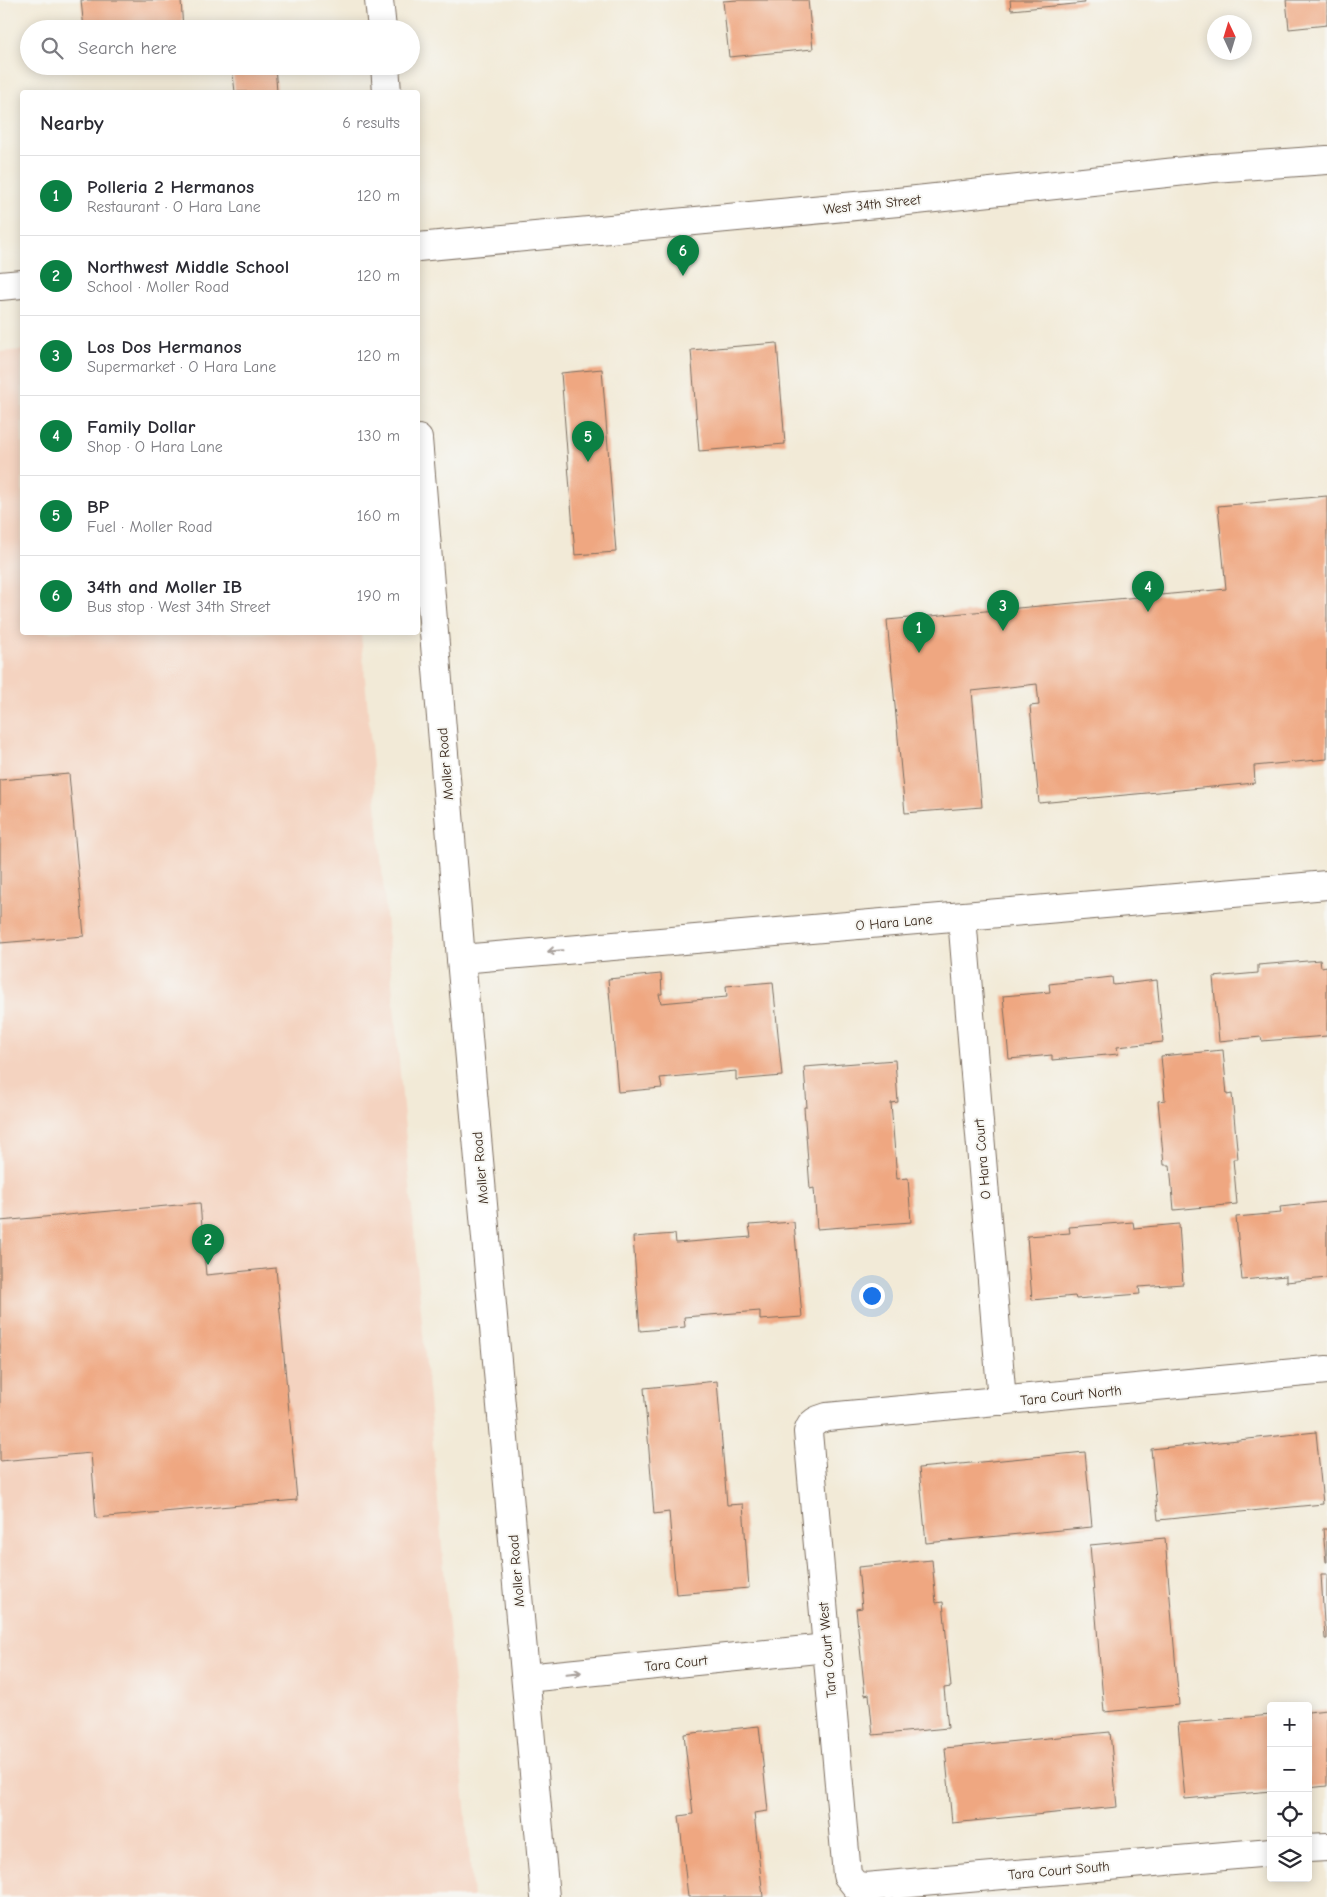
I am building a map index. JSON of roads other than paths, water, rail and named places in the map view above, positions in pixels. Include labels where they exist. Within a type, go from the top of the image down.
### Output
[{"type":"street","points":[[379,0],[381,20]]},
{"type":"street","points":[[386,75],[387,90]]},
{"type":"street","name":"West 34th Street","points":[[420,247],[898,202],[1213,168],[1327,160]]},
{"type":"street","points":[[0,286],[20,284]]},
{"type":"street","name":"Moller Road","points":[[420,463],[461,959],[545,1897]]},
{"type":"street","name":"O Hara Lane","points":[[461,959],[1327,885]]},
{"type":"street","name":"O Hara Court","points":[[962,917],[1002,1401]]},
{"type":"street","name":"Tara Court North","points":[[815,1421],[826,1417],[1327,1370]]},
{"type":"street","name":"Tara Court West","points":[[815,1421],[810,1427],[808,1438],[847,1875],[850,1880]]},
{"type":"street","name":"Tara Court","points":[[526,1678],[827,1648]]},
{"type":"street","points":[[1312,1848],[1327,1847]]},
{"type":"street","name":"Tara Court South","points":[[850,1880],[856,1885],[865,1887],[1267,1852]]},
{"type":"place","name":"34th and Moller IB","points":[[683,276]]},
{"type":"place","name":"BP","points":[[588,462]]},
{"type":"place","name":"Family Dollar","points":[[1148,612]]},
{"type":"place","name":"Los Dos Hermanos","points":[[1003,631]]},
{"type":"place","name":"Polleria 2 Hermanos","points":[[919,653]]},
{"type":"place","name":"Northwest Middle School","points":[[208,1265]]}]
